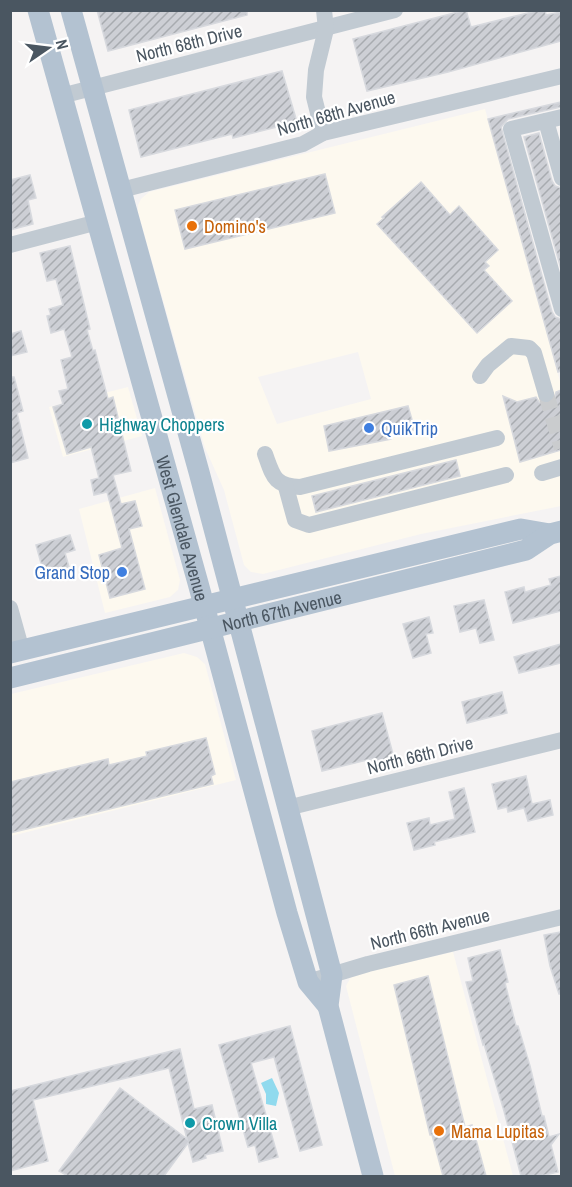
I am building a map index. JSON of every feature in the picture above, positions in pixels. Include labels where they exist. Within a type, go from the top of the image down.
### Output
[{"type":"main road","name":"West Glendale Avenue","points":[[38,10],[308,982],[328,1006]]},
{"type":"main road","name":"West Glendale Avenue","points":[[71,10],[233,599],[332,975],[328,1006],[374,1176]]},
{"type":"main road","points":[[98,222],[119,253],[133,299],[141,303],[151,300]]},
{"type":"main road","name":"North 67th Avenue","points":[[16,652],[521,529],[556,532]]},
{"type":"main road","name":"North 67th Avenue","points":[[10,678],[526,550],[556,532]]},
{"type":"street","points":[[323,133],[314,97],[316,70],[326,29],[324,10]]},
{"type":"street","name":"North 68th Drive","points":[[61,96],[394,10]]},
{"type":"street","name":"North 68th Avenue","points":[[121,190],[303,144],[323,133],[561,76]]},
{"type":"street","points":[[561,178],[554,119],[511,129],[561,309]]},
{"type":"street","points":[[10,245],[98,222]]},
{"type":"street","points":[[480,376],[488,365],[511,346],[523,346],[534,353],[546,394]]},
{"type":"street","points":[[265,454],[273,478],[286,487],[300,488],[496,438]]},
{"type":"street","points":[[542,473],[561,467]]},
{"type":"street","points":[[286,487],[295,520],[309,525],[506,475]]},
{"type":"street","points":[[10,608],[16,652]]},
{"type":"street","name":"North 66th Drive","points":[[287,807],[561,740]]},
{"type":"street","name":"North 66th Avenue","points":[[308,982],[369,964],[561,917]]},
{"type":"shaded area","points":[[485,109],[561,385],[561,506],[421,534],[263,574],[251,572],[244,565],[224,490],[205,448],[138,212],[141,199],[149,192]],"holes":[[[358,352],[371,399],[277,424],[258,377]]]},
{"type":"shaded area","points":[[128,387],[142,436],[63,457],[49,407]]},
{"type":"shaded area","points":[[155,488],[180,580],[178,590],[170,597],[105,613],[79,509]]},
{"type":"shaded area","points":[[184,653],[197,657],[205,664],[236,780],[11,836],[11,694]]},
{"type":"shaded area","points":[[453,952],[513,1176],[395,1176],[346,986],[352,975]]},
{"type":"water","points":[[272,1078],[279,1093],[276,1106],[266,1104],[266,1094],[261,1083]]},
{"type":"building","points":[[97,10],[247,10],[247,15],[108,51]]},
{"type":"building","points":[[466,10],[471,27],[540,10],[545,10],[546,15],[561,12],[561,41],[448,72],[367,91],[353,39]]},
{"type":"building","points":[[282,71],[297,122],[233,138],[232,134],[141,157],[129,110]]},
{"type":"building","points":[[561,102],[561,107],[508,119],[501,127],[552,312],[555,317],[561,319],[561,371],[558,372],[488,119]]},
{"type":"building","points":[[539,133],[552,181],[555,186],[561,188],[561,269],[524,137]]},
{"type":"building","points":[[325,174],[335,213],[185,249],[175,210]]},
{"type":"building","points":[[30,175],[36,198],[28,200],[33,224],[10,230],[10,180]]},
{"type":"building","points":[[421,182],[450,215],[459,206],[498,250],[485,262],[489,266],[484,270],[512,301],[477,333],[377,224]]},
{"type":"building","points":[[70,246],[90,329],[87,330],[93,351],[95,350],[108,399],[113,397],[131,471],[113,475],[121,504],[135,501],[142,526],[129,529],[145,589],[110,598],[99,555],[122,548],[107,492],[94,495],[91,480],[99,478],[91,447],[67,454],[53,407],[63,404],[59,391],[68,389],[61,360],[72,357],[64,329],[51,333],[47,316],[51,315],[49,309],[63,305],[56,279],[47,281],[40,253]]},
{"type":"building","points":[[21,331],[27,352],[10,356],[10,334]]},
{"type":"building","points":[[10,377],[14,377],[23,411],[17,413],[28,458],[10,463]]},
{"type":"building","points":[[561,390],[561,450],[520,462],[503,396],[517,402],[536,397],[539,402],[548,404],[554,401],[556,392]]},
{"type":"building","name":"QuikTrip","points":[[408,406],[415,430],[393,435],[391,439],[329,451],[324,426]]},
{"type":"building","name":"QuikTrip","points":[[456,460],[460,476],[316,512],[312,496]]},
{"type":"building","points":[[70,535],[75,550],[65,553],[69,567],[44,574],[36,545]]},
{"type":"building","points":[[561,576],[561,611],[513,623],[505,592],[524,587],[525,592],[551,585],[549,579]]},
{"type":"building","points":[[484,600],[494,640],[480,643],[476,628],[460,632],[454,606]]},
{"type":"building","points":[[429,617],[433,633],[426,634],[431,653],[413,658],[403,624]]},
{"type":"building","points":[[561,644],[561,663],[519,673],[514,657]]},
{"type":"building","points":[[502,692],[507,713],[467,723],[462,702]]},
{"type":"building","points":[[382,713],[394,758],[373,764],[371,759],[322,771],[312,731]]},
{"type":"building","points":[[206,738],[215,774],[211,776],[213,784],[10,833],[10,782],[108,759],[109,765],[147,756],[146,752]]},
{"type":"building","points":[[526,776],[532,804],[550,800],[553,815],[528,821],[524,808],[508,812],[507,807],[498,809],[492,784]]},
{"type":"building","points":[[464,788],[475,832],[434,842],[435,845],[414,850],[407,823],[429,818],[430,825],[455,819],[449,792]]},
{"type":"building","points":[[561,932],[561,994],[559,994],[550,966],[544,935]]},
{"type":"building","points":[[500,950],[508,982],[505,983],[516,1026],[518,1026],[530,1066],[542,1116],[544,1116],[549,1137],[559,1134],[551,1145],[558,1172],[541,1176],[521,1176],[466,982],[473,981],[468,958]]},
{"type":"building","points":[[428,976],[465,1127],[472,1125],[486,1176],[443,1176],[432,1135],[430,1135],[394,985]]},
{"type":"building","points":[[290,1026],[322,1145],[300,1151],[274,1057],[251,1063],[278,1157],[259,1162],[255,1145],[248,1147],[219,1045]]},
{"type":"building","points":[[180,1049],[194,1109],[212,1105],[223,1151],[205,1155],[206,1158],[193,1162],[188,1143],[164,1176],[68,1176],[59,1171],[120,1088],[187,1139],[169,1068],[33,1100],[48,1161],[10,1171],[10,1091]]},
{"type":"tunnel","points":[[546,394],[562,448]]},
{"type":"place","name":"Domino's","points":[[192,226]]},
{"type":"place","name":"Highway Choppers","points":[[87,424]]},
{"type":"place","name":"QuikTrip","points":[[369,428]]},
{"type":"place","name":"Grand Stop","points":[[122,572]]},
{"type":"place","name":"Crown Villa","points":[[190,1123]]},
{"type":"place","name":"Mama Lupitas","points":[[439,1131]]}]
